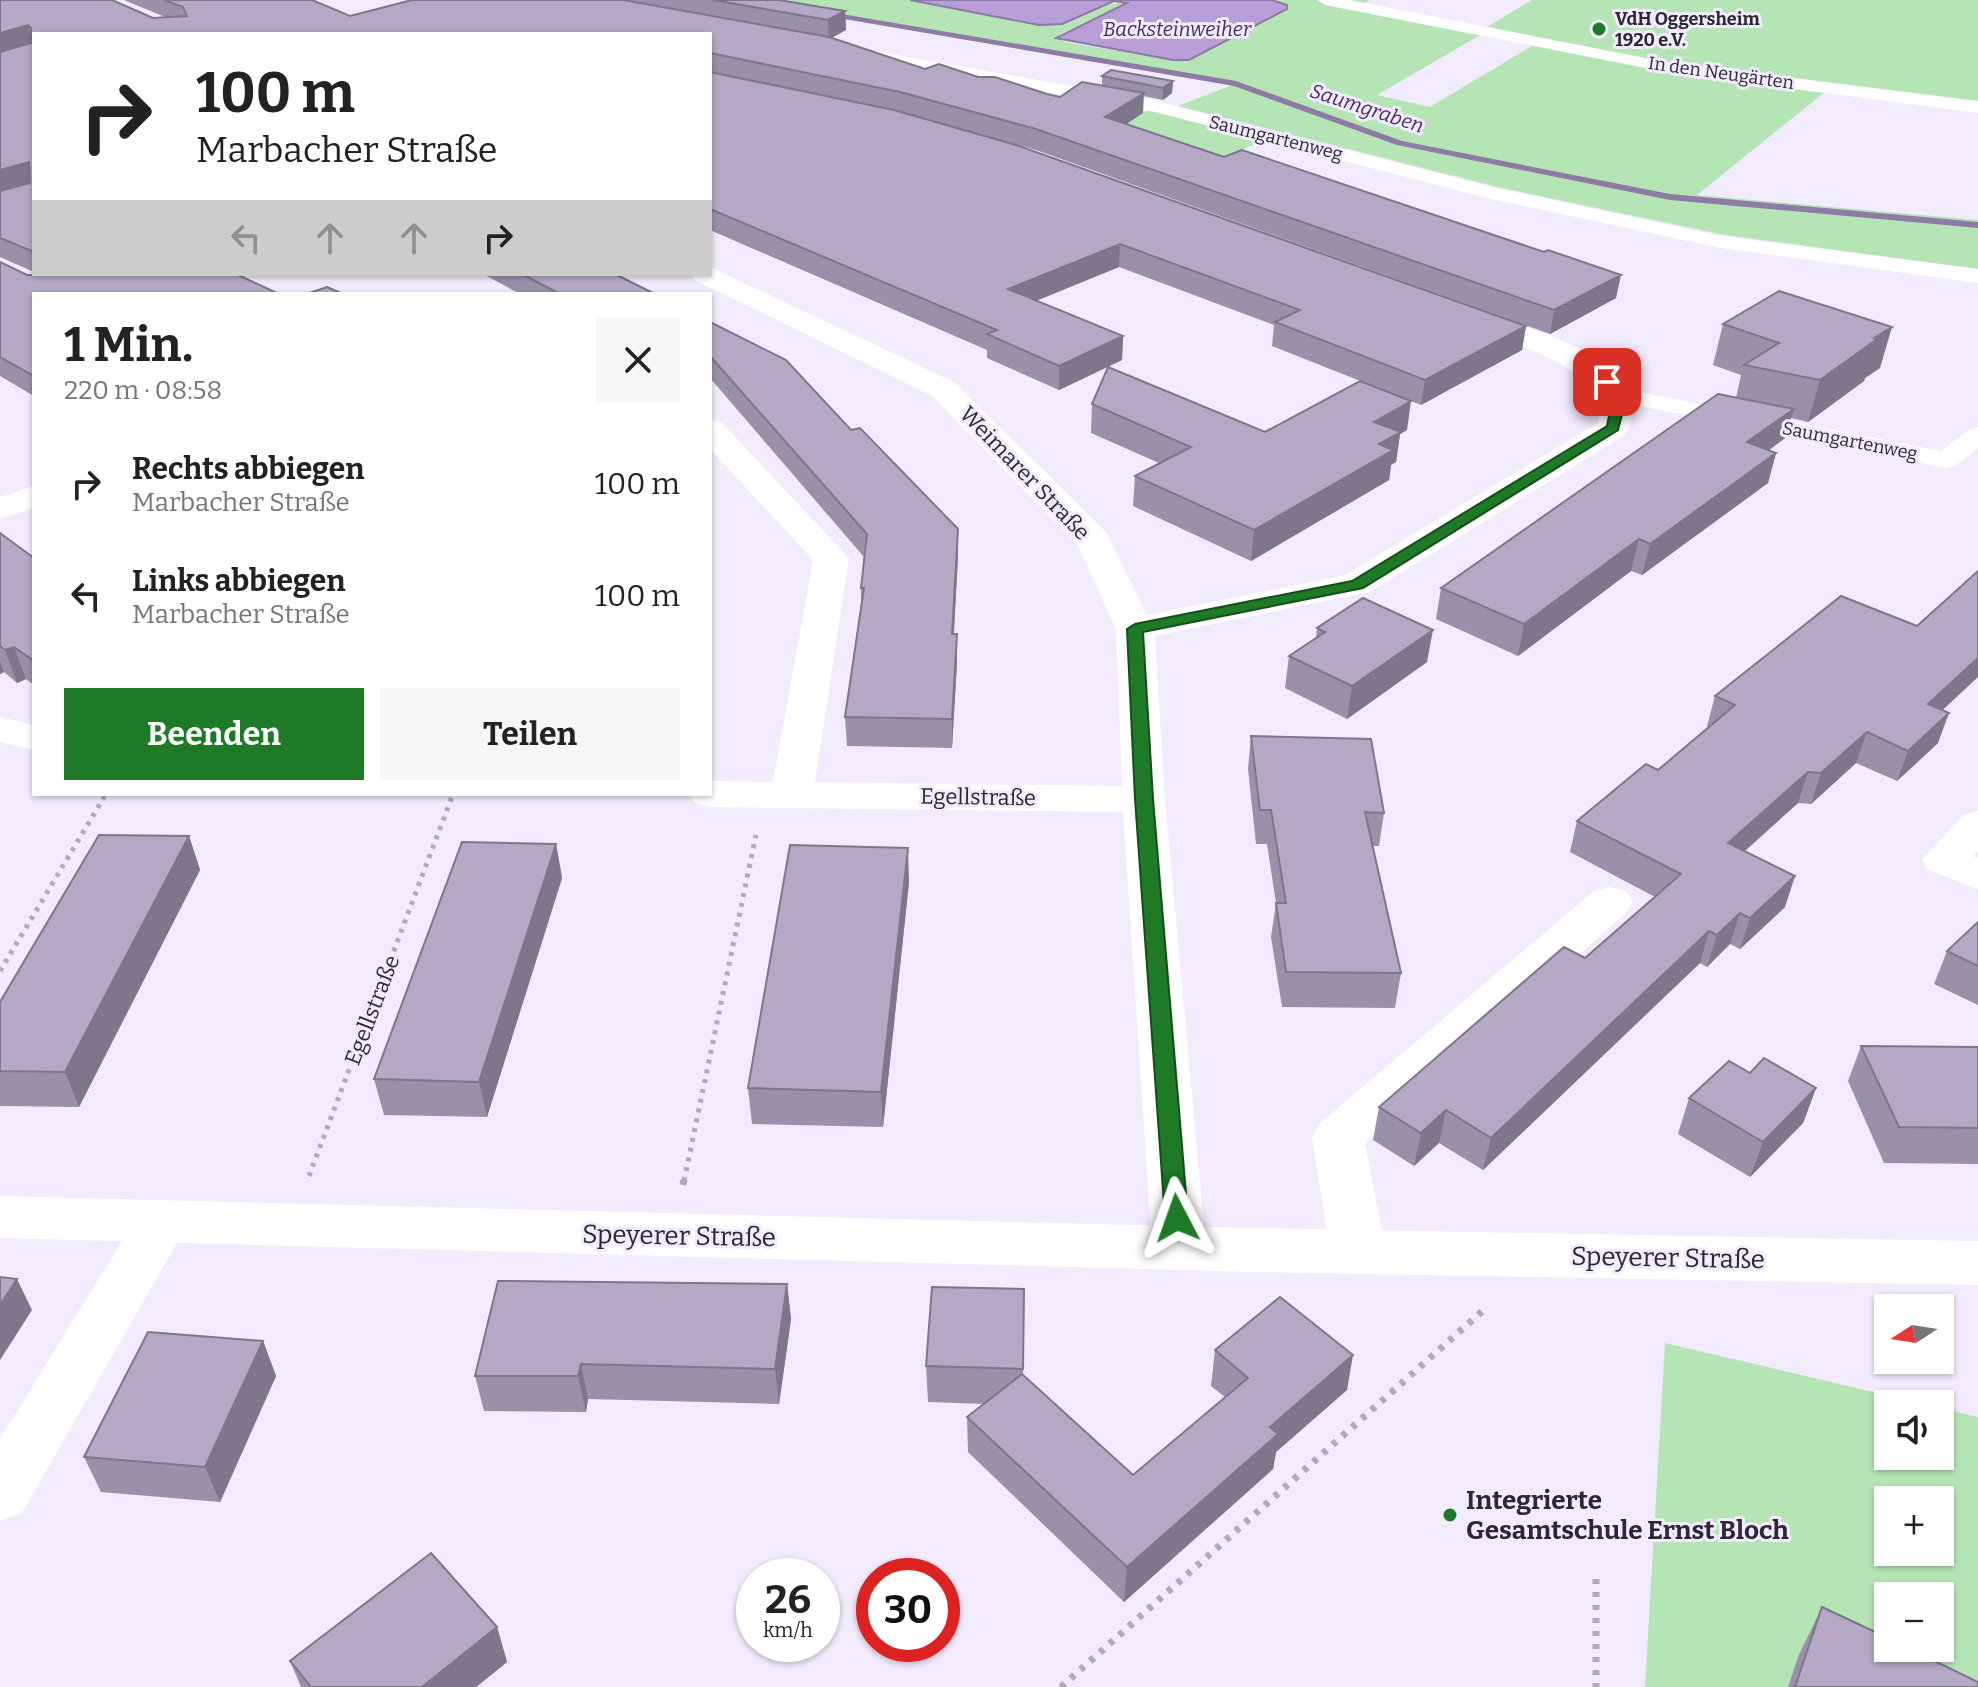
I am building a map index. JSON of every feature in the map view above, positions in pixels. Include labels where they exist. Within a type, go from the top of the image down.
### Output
[{"type":"street","name":"Weimarer Straße","points":[[709,276],[943,389],[1093,540],[1135,629],[1144,799],[1179,1248]]},
{"type":"street","points":[[1135,629],[1357,584],[1613,428],[1620,395],[1595,369],[1534,341],[1442,308]]},
{"type":"street","points":[[712,432],[831,558],[778,795]]},
{"type":"street","points":[[0,509],[32,497]]},
{"type":"street","points":[[0,729],[32,737]]},
{"type":"street","name":"Egellstraße","points":[[712,794],[1144,799]]},
{"type":"street","points":[[1978,825],[1944,860],[1978,875]]},
{"type":"street","points":[[1358,1252],[1338,1137],[1610,902]]},
{"type":"street","name":"Speyerer Straße","points":[[0,1217],[1179,1248],[1978,1263]]},
{"type":"street","points":[[0,1494],[162,1222]]},
{"type":"lane","name":"In den Neugärten","points":[[1325,0],[1666,67],[1978,107]]},
{"type":"lane","name":"Saumgartenweg","points":[[835,49],[1156,107],[1491,193],[1721,242],[1978,276]]},
{"type":"lane","name":"Saumgartenweg","points":[[1620,395],[1946,460],[1978,435]]},
{"type":"path","points":[[672,1236],[778,795]]},
{"type":"path","points":[[0,971],[105,796]]},
{"type":"path","name":"Egellstraße","points":[[291,1225],[452,796]]},
{"type":"path","points":[[1061,1687],[1544,1256]]},
{"type":"path","points":[[1596,1579],[1596,1687]]},
{"type":"green space","points":[[734,0],[910,0],[1051,25],[1109,5],[1128,3],[1060,34],[1064,42],[1188,60],[1282,2],[1272,0],[1370,0],[1362,4],[1485,28],[1532,0],[1978,0],[1978,111],[1826,91],[1697,195],[1978,220],[1978,269],[1725,235],[1502,188],[1178,106],[1232,85]],"holes":[[[1482,34],[1532,46],[1430,107],[1377,95]]]},
{"type":"green space","points":[[1149,110],[1265,140],[1196,169],[1084,136]]},
{"type":"green space","points":[[1665,1343],[1874,1392],[1874,1470],[1954,1470],[1954,1411],[1978,1417],[1978,1687],[1645,1687]]},
{"type":"water","name":"Backsteinweiher","points":[[910,0],[1272,0],[1287,5],[1287,9],[1189,60],[1173,60],[1056,38],[1127,3],[1114,1],[1062,24],[1039,25]]},
{"type":"building","points":[[0,0],[112,0],[153,18],[187,16],[183,7],[164,0],[312,0],[350,16],[412,0],[623,0],[829,37],[925,69],[939,64],[1060,97],[1082,82],[1144,93],[1105,117],[1224,157],[1242,150],[1621,275],[1554,310],[1036,129],[900,92],[712,53],[712,32],[32,32],[32,251],[0,238],[0,191],[30,183],[29,162],[0,170],[0,52],[31,43],[31,28],[28,25],[0,33]]},
{"type":"building","points":[[713,0],[779,0],[845,11],[828,20]]},
{"type":"building","points":[[1111,70],[1173,81],[1163,88],[1102,76]]},
{"type":"building","points":[[712,72],[894,110],[1016,145],[1526,326],[1425,380],[1275,322],[1300,310],[1120,244],[1008,289],[1123,336],[1059,366],[987,334],[997,330],[712,210]]},
{"type":"building","points":[[0,262],[32,276],[240,276],[275,292],[32,292],[32,375],[0,357]]},
{"type":"building","points":[[526,276],[619,276],[651,292],[556,292]]},
{"type":"building","points":[[327,287],[338,292],[312,292]]},
{"type":"building","points":[[1779,291],[1892,327],[1820,380],[1744,365],[1779,343],[1723,324]]},
{"type":"building","points":[[712,323],[786,360],[851,430],[860,428],[958,529],[952,634],[957,634],[952,719],[845,717],[864,588],[861,588],[867,534],[712,358]]},
{"type":"building","points":[[1108,367],[1265,432],[1360,381],[1411,401],[1374,422],[1401,432],[1379,444],[1393,450],[1254,530],[1135,476],[1191,447],[1092,404]]},
{"type":"building","points":[[1718,394],[1794,409],[1747,442],[1776,453],[1650,544],[1639,539],[1524,624],[1441,588]]},
{"type":"building","points":[[0,533],[32,557],[32,660],[14,647],[5,650],[0,646]]},
{"type":"building","points":[[1978,571],[1978,658],[1928,704],[1949,713],[1908,751],[1867,732],[1821,773],[1808,772],[1728,843],[1795,876],[1750,918],[1740,913],[1717,935],[1709,931],[1491,1138],[1446,1110],[1421,1133],[1379,1107],[1564,947],[1585,958],[1681,874],[1577,821],[1646,764],[1658,770],[1735,705],[1715,696],[1841,596],[1917,626]]},
{"type":"building","points":[[1363,598],[1433,630],[1352,686],[1289,656],[1325,632],[1317,628]]},
{"type":"building","points":[[1251,736],[1371,739],[1384,813],[1365,812],[1401,973],[1286,972],[1276,903],[1286,903],[1271,810],[1260,810]]},
{"type":"building","points":[[99,835],[189,836],[65,1072],[0,1071],[0,1002]]},
{"type":"building","points":[[462,842],[556,844],[479,1082],[374,1079]]},
{"type":"building","points":[[790,845],[908,848],[881,1092],[748,1088]]},
{"type":"building","points":[[1978,922],[1978,966],[1947,951]]},
{"type":"building","points":[[1861,1046],[1978,1047],[1978,1128],[1899,1127]]},
{"type":"building","points":[[1764,1058],[1816,1088],[1763,1142],[1689,1098],[1729,1061],[1750,1073]]},
{"type":"building","points":[[0,1277],[17,1279],[0,1305]]},
{"type":"building","points":[[498,1281],[787,1284],[775,1369],[581,1364],[578,1376],[475,1376]]},
{"type":"building","points":[[932,1287],[1024,1289],[1023,1369],[926,1366]]},
{"type":"building","points":[[1280,1297],[1353,1355],[1270,1427],[1278,1434],[1127,1567],[967,1417],[1022,1374],[1133,1475],[1248,1378],[1215,1350]]},
{"type":"building","points":[[148,1332],[263,1341],[205,1467],[84,1457]]},
{"type":"building","points":[[431,1553],[497,1627],[422,1687],[311,1687],[290,1661]]},
{"type":"building","points":[[1822,1607],[1874,1631],[1874,1662],[1937,1662],[1978,1682],[1978,1687],[1795,1687]]},
{"type":"waterway","name":"Saumgraben","points":[[824,13],[1236,84],[1400,143],[1670,197],[1978,225]]},
{"type":"place","name":"VdH Oggersheim 1920 e.V.","points":[[1599,29]]},
{"type":"place","name":"Integrierte Gesamtschule Ernst Bloch","points":[[1450,1515]]},
{"type":"route","points":[[1177,1218],[1144,799],[1135,629],[1357,584],[1613,428],[1620,395],[1607,382]]}]
